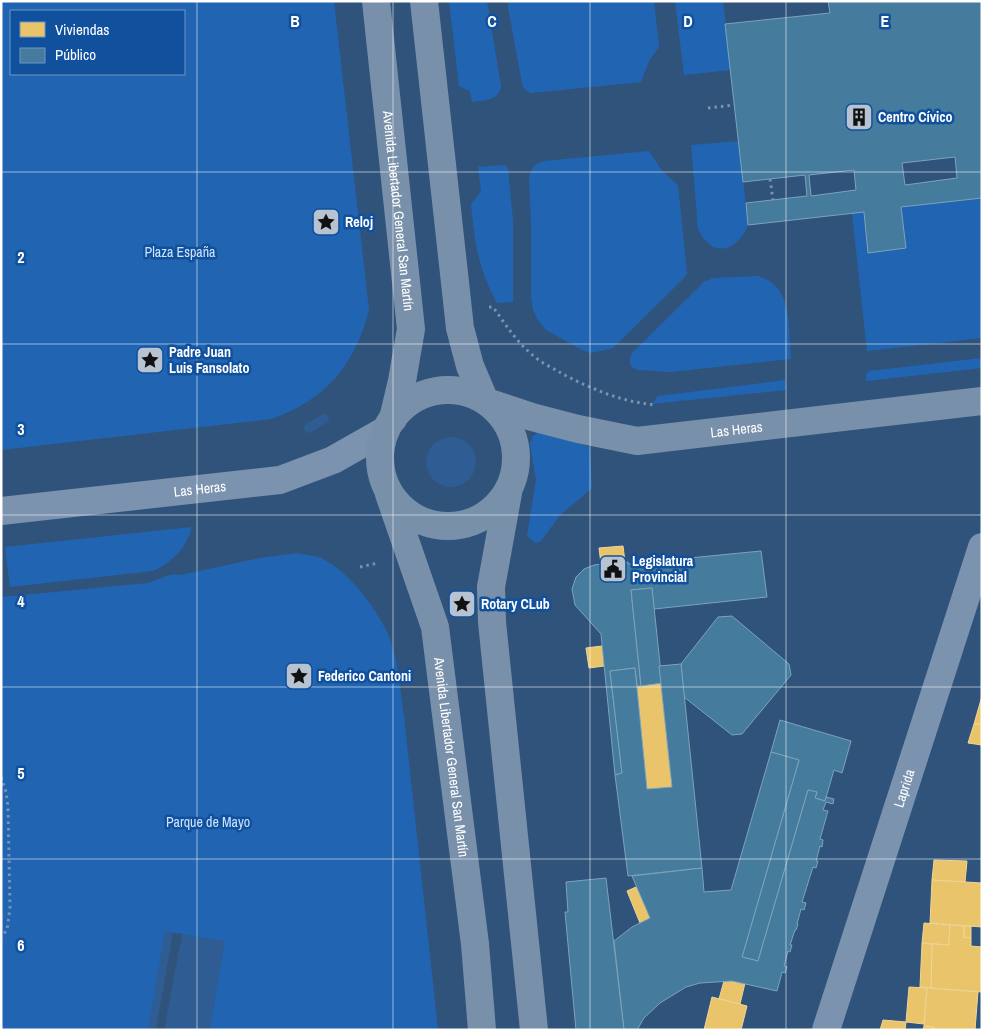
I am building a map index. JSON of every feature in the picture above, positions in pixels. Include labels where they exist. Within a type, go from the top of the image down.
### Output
[{"type":"main road","name":"Avenida Libertador General San Martín","points":[[376,1],[411,330],[402,381],[390,424]]},
{"type":"main road","points":[[424,1],[458,310],[464,343],[470,366],[489,401],[508,423],[516,446],[516,470],[508,493],[494,572],[491,602],[534,1030]]},
{"type":"main road","points":[[489,401],[471,393],[448,389],[424,394],[403,406],[390,424],[380,447],[380,471],[389,494],[404,512],[425,524],[448,528],[472,523],[493,511],[508,493]]},
{"type":"main road","name":"Las Heras","points":[[489,401],[532,417],[637,441],[982,402]]},
{"type":"main road","name":"Avenida Libertador General San Martín","points":[[389,494],[435,627],[475,944],[482,1030]]},
{"type":"street","name":"Las Heras","points":[[1,511],[280,480],[333,460],[390,424]]},
{"type":"street","name":"Laprida","points":[[826,1030],[982,548]]},
{"type":"path","points":[[708,108],[735,105]]},
{"type":"path","points":[[770,179],[773,200]]},
{"type":"path","points":[[458,310],[494,307],[509,331],[522,345],[536,358],[551,367],[606,394],[639,404],[661,405]]},
{"type":"path","points":[[360,567],[378,563]]},
{"type":"path","points":[[1,777],[8,807],[10,908],[7,930],[1,937]]},
{"type":"green space","name":"Plaza España","points":[[1,1],[334,1],[369,310],[355,348],[335,378],[307,402],[271,419],[1,450]]},
{"type":"green space","points":[[449,1],[487,1],[501,86],[497,95],[490,99],[472,102],[470,91],[459,86]]},
{"type":"green space","points":[[507,1],[654,1],[659,47],[649,61],[641,82],[531,93],[525,90],[522,84]]},
{"type":"green space","points":[[675,1],[723,1],[731,70],[684,75]]},
{"type":"green space","points":[[739,141],[748,225],[738,241],[731,246],[717,248],[710,245],[704,239],[698,229],[691,145]]},
{"type":"green space","points":[[649,151],[662,171],[678,185],[687,273],[613,348],[591,353],[546,330],[533,310],[531,297],[529,179],[531,171],[536,164],[544,161]]},
{"type":"green space","points":[[502,165],[508,169],[513,220],[513,302],[497,303],[481,267],[471,204],[481,191],[478,167]]},
{"type":"green space","points":[[982,198],[982,338],[867,351],[852,213],[864,212],[868,252],[905,249],[901,207]]},
{"type":"green space","points":[[757,276],[769,281],[778,288],[783,298],[789,322],[791,359],[670,372],[638,370],[632,367],[630,358],[633,352],[704,282],[713,278]]},
{"type":"green space","points":[[982,358],[982,368],[866,381],[866,375],[869,371]]},
{"type":"green space","points":[[785,380],[786,390],[652,404],[658,396]]},
{"type":"green space","points":[[537,433],[549,434],[590,447],[592,488],[560,515],[541,541],[536,543],[527,536],[536,480],[530,444],[533,436]]},
{"type":"green space","points":[[192,527],[178,554],[153,571],[10,587],[5,547]]},
{"type":"green space","name":"Parque de Mayo","points":[[298,553],[321,558],[341,571],[350,580],[368,600],[382,622],[394,651],[404,716],[438,1030],[1,1030],[1,597],[148,583],[177,574],[181,575],[259,558]]},
{"type":"shaded area","points":[[451,437],[460,439],[471,448],[476,462],[474,471],[465,482],[451,487],[442,485],[431,476],[426,462],[428,453],[437,442]]},
{"type":"shaded area","points":[[165,931],[225,941],[210,1030],[148,1030]]},
{"type":"pier","points":[[173,933],[182,934],[164,1030],[156,1030]]},
{"type":"building: Viviendas","points":[[623,546],[625,562],[601,564],[599,548]]},
{"type":"building: Viviendas","points":[[602,646],[604,666],[589,668],[586,648]]},
{"type":"building: Viviendas","points":[[662,683],[672,787],[647,789],[637,686]]},
{"type":"building: Viviendas","points":[[982,696],[982,724],[974,724]]},
{"type":"building: Viviendas","points":[[974,724],[982,724],[982,745],[968,743]]},
{"type":"building: Viviendas","points":[[934,860],[967,861],[965,882],[932,880]]},
{"type":"building: Viviendas","points":[[932,880],[982,883],[982,927],[930,923]]},
{"type":"building: Viviendas","points":[[636,887],[650,918],[640,923],[627,891]]},
{"type":"building: Viviendas","points":[[924,923],[950,925],[949,945],[922,943]]},
{"type":"building: Viviendas","points":[[950,925],[964,926],[964,937],[971,938],[971,946],[982,947],[982,992],[931,988],[932,944],[949,945]]},
{"type":"building: Viviendas","points":[[964,926],[971,926],[971,938],[964,937]]},
{"type":"building: Viviendas","points":[[922,943],[932,944],[931,988],[920,987]]},
{"type":"building: Viviendas","points":[[724,981],[745,983],[740,1004],[719,999]]},
{"type":"building: Viviendas","points":[[909,987],[927,988],[924,1024],[906,1022]]},
{"type":"building: Viviendas","points":[[927,988],[978,992],[975,1030],[933,1030],[934,1027],[924,1026]]},
{"type":"building: Viviendas","points":[[712,997],[747,1006],[741,1030],[704,1030]]},
{"type":"building: Viviendas","points":[[883,1020],[906,1022],[905,1030],[880,1030]]},
{"type":"building: Viviendas","points":[[924,1026],[934,1027],[933,1030],[923,1030]]},
{"type":"building: Público","name":"Centro Cívico","points":[[828,1],[982,1],[982,198],[901,207],[906,248],[868,253],[864,212],[748,225],[746,203],[807,196],[805,175],[743,182],[725,24],[830,13]],"holes":[[[955,157],[957,178],[905,185],[902,163]],[[854,170],[856,190],[811,196],[809,175]]]},
{"type":"building: Público","points":[[761,551],[767,597],[654,609],[652,588],[631,590],[641,686],[637,686],[635,668],[610,671],[622,773],[615,775],[601,634],[575,605],[572,589],[576,577],[584,569],[594,565],[625,562],[628,562],[628,564]]},
{"type":"building: Público","points":[[652,588],[662,683],[641,686],[631,590]]},
{"type":"building: Público","points":[[732,616],[789,664],[791,675],[742,734],[732,735],[684,697],[681,664],[718,617]]},
{"type":"building: Público","points":[[681,664],[702,868],[628,876],[615,775],[622,773],[610,671],[635,668],[647,789],[672,787],[659,666]]},
{"type":"building: Público","points":[[780,720],[851,741],[842,773],[834,770],[825,801],[815,798],[817,792],[808,790],[758,961],[742,957],[799,760],[771,752]]},
{"type":"building: Público","points":[[771,752],[799,760],[742,957],[758,961],[808,790],[817,792],[815,798],[825,801],[826,797],[834,799],[833,804],[826,802],[823,810],[828,811],[820,839],[823,840],[822,847],[820,846],[816,868],[813,867],[802,902],[806,903],[804,910],[801,909],[798,924],[790,945],[792,945],[790,952],[788,951],[784,966],[787,967],[785,973],[782,972],[777,991],[732,981],[700,983],[686,987],[660,1003],[644,1018],[637,1030],[624,1030],[614,941],[632,927],[650,918],[632,876],[702,868],[704,892],[731,890]]},
{"type":"building: Público","points":[[606,878],[624,1030],[576,1030],[565,912],[568,912],[566,882]]},
{"type":"waterway","points":[[309,428],[324,419]]},
{"type":"place","name":"Centro Cívico","points":[[859,117]]},
{"type":"place","name":"Reloj","points":[[326,222]]},
{"type":"place","name":"Padre Juan Luis Fansolato","points":[[150,360]]},
{"type":"place","name":"Legislatura Provincial","points":[[613,569]]},
{"type":"place","name":"Rotary CLub","points":[[462,604]]},
{"type":"place","name":"Federico Cantoni","points":[[299,676]]}]
